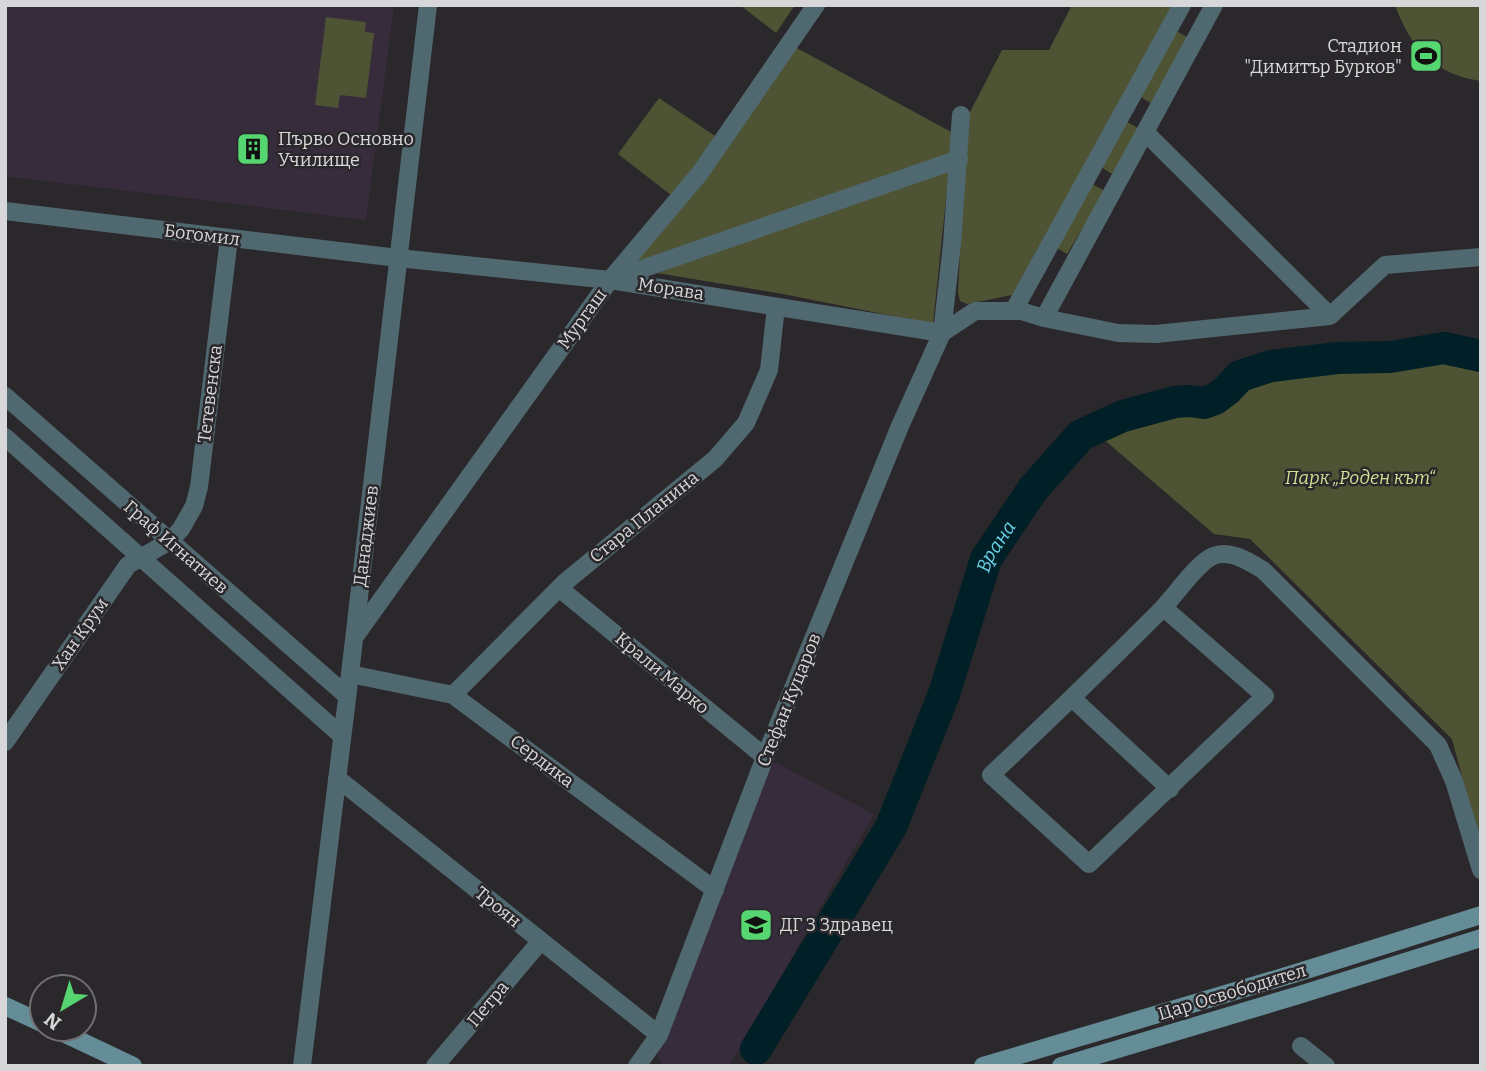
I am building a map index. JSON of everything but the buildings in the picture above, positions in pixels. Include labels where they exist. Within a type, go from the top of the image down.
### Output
[{"type":"street","name":"Данаджиев","points":[[302,1066],[428,5]]},
{"type":"street","name":"Мургаш","points":[[354,638],[610,280],[700,173],[816,5]]},
{"type":"street","points":[[1014,310],[1182,5],[1211,12],[1044,318]]},
{"type":"street","points":[[1126,106],[1148,125],[1330,316]]},
{"type":"street","points":[[942,333],[952,244],[961,115]]},
{"type":"street","points":[[610,280],[959,159]]},
{"type":"street","points":[[1091,170],[1116,184]]},
{"type":"street","name":"Богомил","points":[[5,211],[398,258]]},
{"type":"street","name":"Тетевенска","points":[[170,541],[181,530],[194,506],[199,487],[229,238]]},
{"type":"street","points":[[942,333],[975,311],[1014,310],[1118,333],[1156,334],[1330,316],[1385,265],[1481,257]]},
{"type":"street","name":"Морава","points":[[398,258],[610,280],[942,333]]},
{"type":"street","points":[[1035,272],[1063,282]]},
{"type":"street","name":"Стара Планина","points":[[453,695],[559,588],[715,459],[746,422],[769,370],[776,307]]},
{"type":"street","name":"Стефан Куцаров","points":[[637,1066],[659,1035],[765,757],[900,425],[942,333]]},
{"type":"street","name":"Граф Игнатиев","points":[[9,407],[170,541],[347,696]]},
{"type":"street","name":"Граф Игнатиев","points":[[5,437],[342,736]]},
{"type":"street","name":"Хан Крум","points":[[5,742],[128,565],[170,541]]},
{"type":"street","points":[[1164,608],[1265,696],[1089,864],[991,775],[1164,608],[1211,557],[1226,554],[1245,559],[1262,570],[1438,745],[1454,780],[1481,870]]},
{"type":"street","name":"Крали Марко","points":[[559,588],[765,757]]},
{"type":"street","name":"Сердика","points":[[350,674],[453,695],[715,890]]},
{"type":"street","points":[[1072,698],[1170,789]]},
{"type":"street","name":"Троян","points":[[337,778],[659,1035]]},
{"type":"street","name":"Цар Освободител","points":[[983,1066],[1481,915]]},
{"type":"street","name":"Цар Освободител","points":[[1061,1066],[1481,938]]},
{"type":"street","name":"Петра","points":[[435,1066],[540,942]]},
{"type":"street","points":[[5,1006],[28,1017]]},
{"type":"street","points":[[85,1043],[133,1066]]},
{"type":"street","points":[[1301,1046],[1326,1066]]},
{"type":"shaded area","points":[[5,5],[394,5],[366,220],[5,176]]},
{"type":"shaded area","name":"ДГ 3 Здравец","points":[[765,757],[874,814],[729,1066],[662,1066],[653,1045]]},
{"type":"green space","points":[[740,5],[795,5],[776,33]]},
{"type":"green space","points":[[1072,5],[1173,5],[1017,294],[967,304],[960,301],[958,292],[967,118],[1002,50],[1049,50]]},
{"type":"green space","points":[[1395,5],[1481,5],[1481,81],[1450,72],[1426,56],[1408,34]]},
{"type":"green space","points":[[326,17],[366,22],[365,32],[374,33],[366,98],[340,95],[338,108],[315,105]]},
{"type":"green space","points":[[1176,31],[1189,38],[1154,105],[1139,96]]},
{"type":"green space","points":[[795,47],[953,133],[951,155],[627,265]]},
{"type":"green space","points":[[659,98],[718,138],[671,195],[618,154]]},
{"type":"green space","points":[[1125,121],[1140,129],[1115,176],[1101,167]]},
{"type":"green space","points":[[949,170],[933,324],[783,294],[657,273]]},
{"type":"green space","points":[[1092,184],[1105,191],[1067,254],[1057,248]]},
{"type":"green space","name":"Парк „Роден кът“","points":[[1353,356],[1447,356],[1481,360],[1481,848],[1452,739],[1250,539],[1214,534],[1094,431],[1125,418],[1284,368]]},
{"type":"waterway","name":"Врана","points":[[756,1049],[891,827],[944,694],[986,559],[1033,489],[1081,435],[1123,416],[1175,402],[1204,403],[1215,399],[1240,376],[1271,366],[1337,358],[1390,357],[1444,348],[1481,356]]},
{"type":"place","name":"Стадион \"Димитър Бурков\"","points":[[1426,56]]},
{"type":"place","name":"Първо Основно Училище","points":[[253,149]]},
{"type":"place","name":"ДГ 3 Здравец","points":[[756,925]]}]
